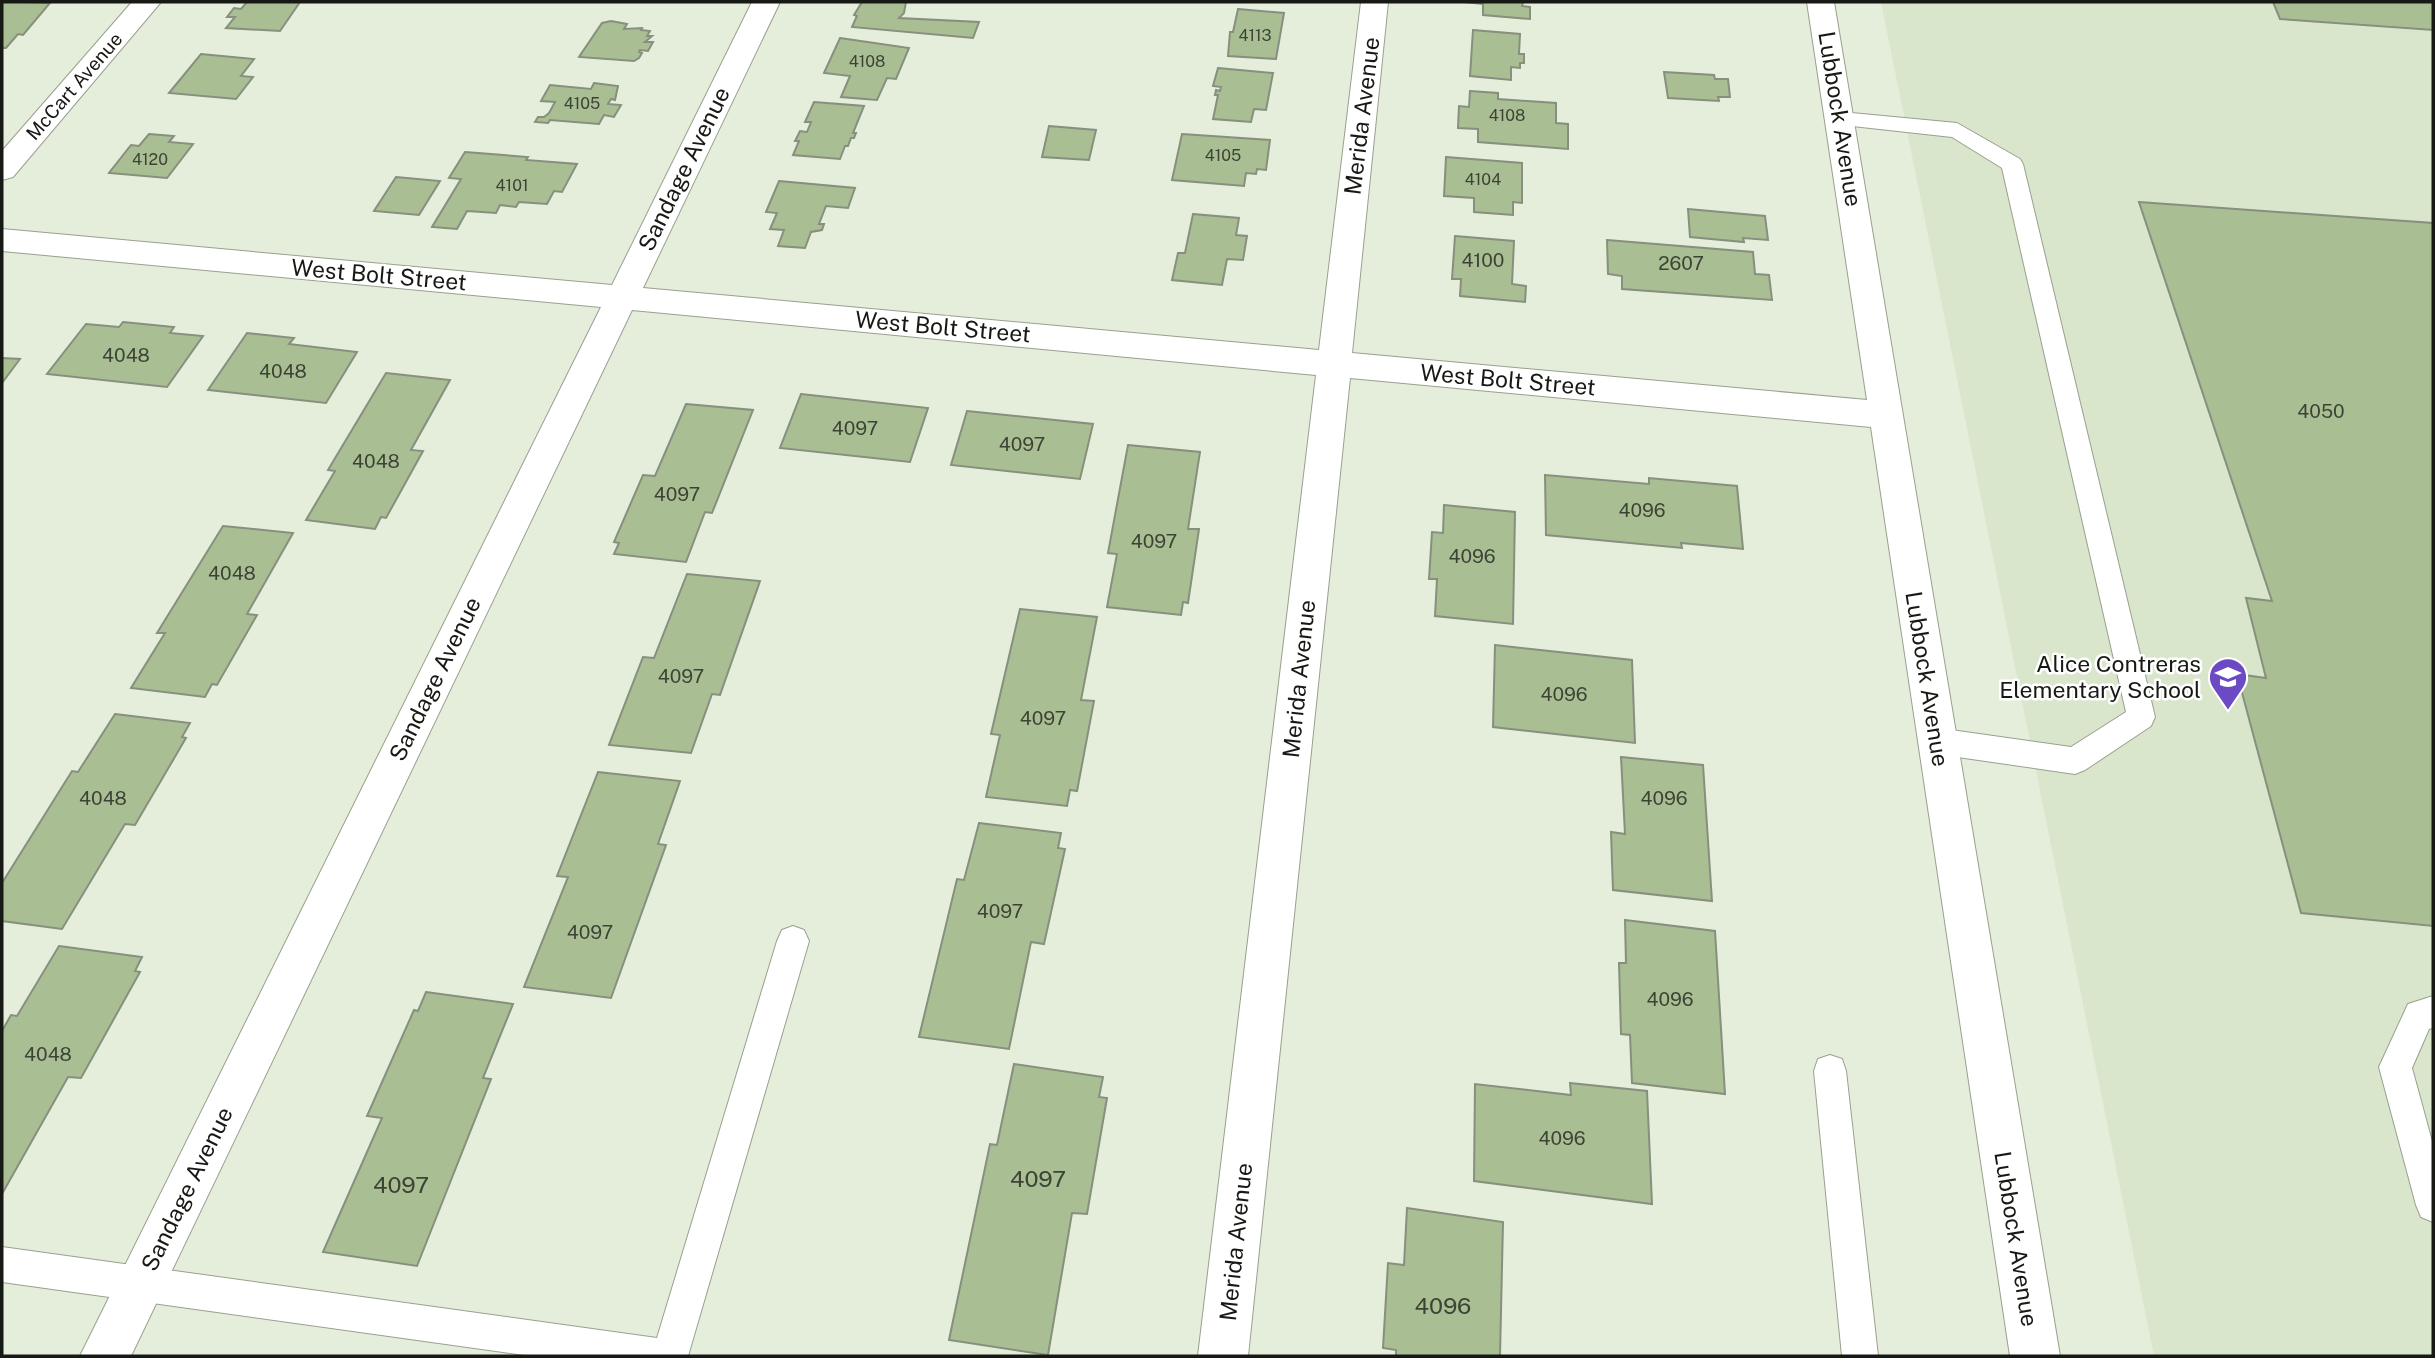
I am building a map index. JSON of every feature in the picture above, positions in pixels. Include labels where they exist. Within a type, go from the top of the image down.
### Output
[{"type":"street","name":"McCart Avenue","points":[[2,170],[147,2]]},
{"type":"street","name":"Sandage Avenue","points":[[105,1356],[766,2]]},
{"type":"street","name":"Merida Avenue","points":[[1223,1356],[1375,2]]},
{"type":"street","name":"Lubbock Avenue","points":[[1821,2],[2035,1356]]},
{"type":"street","name":"West Bolt Street","points":[[2,240],[1885,415]]},
{"type":"lane","points":[[1841,118],[1957,130],[2012,164],[2141,717],[2075,761],[1937,741]]},
{"type":"lane","points":[[670,1356],[793,941]]},
{"type":"lane","points":[[2433,1012],[2419,1015],[2395,1067],[2424,1137],[2433,1205]]},
{"type":"lane","points":[[1830,1072],[1860,1356]]},
{"type":"lane","points":[[2,1265],[660,1356]]},
{"type":"shaded area","name":"Alice Contreras Elementary School","points":[[1881,2],[2433,2],[2433,1356],[2154,1356]]},
{"type":"building","points":[[2,2],[50,3],[23,35],[18,34],[6,48],[2,48]]},
{"type":"building","points":[[247,2],[300,2],[280,31],[226,28],[235,17],[227,17],[234,8],[241,9]]},
{"type":"building","points":[[862,2],[906,2],[904,13],[899,18],[979,22],[973,38],[852,27],[857,16],[854,15]]},
{"type":"building","points":[[1464,2],[1523,2],[1522,6],[1530,7],[1530,19],[1483,15],[1483,4]]},
{"type":"building","points":[[2273,2],[2433,2],[2433,30],[2280,19]]},
{"type":"building","points":[[1238,9],[1284,13],[1276,59],[1228,56],[1230,32],[1233,32]]},
{"type":"building","points":[[611,21],[627,24],[624,29],[642,28],[641,30],[650,31],[647,36],[652,36],[645,42],[653,42],[648,51],[640,50],[642,53],[634,61],[579,57],[602,23]]},
{"type":"building","points":[[1473,30],[1520,34],[1519,54],[1524,54],[1524,63],[1520,63],[1520,68],[1511,67],[1511,80],[1470,76]]},
{"type":"building","points":[[840,38],[909,48],[896,79],[887,78],[877,100],[841,97],[850,76],[824,73]]},
{"type":"building","points":[[201,54],[254,59],[241,76],[253,77],[236,99],[169,93]]},
{"type":"building","points":[[1218,68],[1273,73],[1266,110],[1254,109],[1251,122],[1213,119],[1218,95],[1215,95],[1216,90],[1220,91],[1221,87],[1213,86]]},
{"type":"building","points":[[1664,72],[1714,75],[1715,79],[1728,79],[1730,97],[1718,97],[1719,101],[1668,98]]},
{"type":"building","points":[[594,83],[618,86],[615,100],[611,99],[608,104],[621,105],[614,117],[604,115],[599,124],[550,120],[548,123],[535,122],[538,117],[549,113],[555,102],[541,101],[550,85],[591,89]]},
{"type":"building","points":[[1470,91],[1498,93],[1498,99],[1556,103],[1556,123],[1568,124],[1568,149],[1478,142],[1478,129],[1458,128],[1459,106],[1469,107]]},
{"type":"building","points":[[814,102],[864,106],[853,133],[856,133],[854,138],[845,146],[840,159],[793,155],[800,131],[807,132],[811,122],[805,122]]},
{"type":"building","points":[[1049,126],[1096,130],[1089,160],[1042,157]]},
{"type":"building","points":[[149,134],[174,136],[169,142],[193,144],[167,178],[109,173],[131,145],[139,146]]},
{"type":"building","points":[[1182,134],[1270,140],[1266,170],[1257,169],[1256,174],[1246,173],[1244,186],[1172,180]]},
{"type":"building","points":[[465,152],[577,164],[562,192],[554,191],[547,204],[519,202],[516,207],[500,205],[496,213],[467,211],[457,229],[432,227],[461,179],[449,178]]},
{"type":"building","points":[[1446,157],[1522,163],[1522,203],[1513,202],[1513,215],[1474,212],[1474,198],[1444,196]]},
{"type":"building","points":[[396,177],[440,181],[419,215],[374,211]]},
{"type":"building","points":[[779,181],[855,188],[848,208],[826,206],[819,224],[824,224],[822,230],[811,232],[805,248],[778,246],[784,230],[770,229],[777,213],[766,212]]},
{"type":"building","points":[[2139,202],[2433,223],[2433,926],[2301,913],[2237,674],[2266,678],[2246,598],[2272,601]]},
{"type":"building","points":[[1688,209],[1765,216],[1768,240],[1743,238],[1744,242],[1690,237]]},
{"type":"building","points":[[1193,214],[1239,218],[1236,235],[1247,236],[1243,260],[1227,259],[1222,285],[1172,280],[1178,253],[1185,253]]},
{"type":"building","points":[[1455,236],[1514,241],[1512,284],[1526,286],[1525,302],[1460,296],[1461,279],[1452,279]]},
{"type":"building","points":[[1607,240],[1753,252],[1755,274],[1769,275],[1772,300],[1622,289],[1622,276],[1608,274]]},
{"type":"building","points":[[123,322],[174,327],[170,333],[203,336],[167,387],[47,374],[86,324],[119,327]]},
{"type":"building","points":[[247,333],[294,338],[289,344],[357,352],[326,403],[208,390]]},
{"type":"building","points":[[2,358],[20,359],[2,383]]},
{"type":"building","points":[[386,373],[450,380],[411,450],[423,451],[386,518],[381,517],[375,529],[306,520],[335,471],[328,470]]},
{"type":"building","points":[[801,394],[928,408],[910,462],[780,448]]},
{"type":"building","points":[[686,404],[753,410],[712,513],[705,512],[686,562],[614,554],[619,543],[614,542],[643,475],[655,476]]},
{"type":"building","points":[[967,411],[1093,424],[1080,479],[951,465]]},
{"type":"building","points":[[1128,445],[1200,452],[1188,529],[1199,529],[1188,603],[1183,602],[1181,615],[1107,607],[1117,554],[1108,553]]},
{"type":"building","points":[[1545,475],[1649,484],[1649,478],[1737,486],[1743,549],[1681,543],[1682,548],[1546,535]]},
{"type":"building","points":[[1444,505],[1515,512],[1513,624],[1435,616],[1437,579],[1429,579],[1432,532],[1443,533]]},
{"type":"building","points":[[223,526],[293,533],[247,614],[257,615],[217,685],[212,684],[205,697],[131,688],[165,633],[157,633]]},
{"type":"building","points":[[687,574],[760,581],[720,695],[712,694],[691,753],[609,745],[643,657],[654,658]]},
{"type":"building","points":[[1020,609],[1097,617],[1081,700],[1094,701],[1077,791],[1070,790],[1067,806],[986,797],[1000,735],[991,734]]},
{"type":"building","points":[[1495,645],[1632,660],[1635,743],[1493,727]]},
{"type":"building","points":[[115,714],[190,723],[182,737],[186,738],[135,825],[125,824],[62,929],[2,921],[2,883],[72,771],[78,772]]},
{"type":"building","points":[[1621,757],[1703,765],[1712,901],[1613,890],[1611,832],[1625,834]]},
{"type":"building","points":[[598,772],[680,781],[658,844],[666,845],[611,998],[524,987],[568,877],[557,876]]},
{"type":"building","points":[[979,823],[1061,833],[1058,848],[1065,849],[1044,944],[1031,942],[1009,1049],[919,1037],[957,879],[964,880]]},
{"type":"building","points":[[1625,920],[1715,931],[1725,1094],[1632,1083],[1630,1035],[1621,1034],[1619,963],[1626,963]]},
{"type":"building","points":[[59,946],[142,957],[135,971],[140,972],[81,1078],[68,1077],[2,1194],[2,1031],[11,1015],[17,1016]]},
{"type":"building","points":[[426,992],[513,1004],[483,1078],[491,1079],[417,1266],[323,1252],[382,1118],[367,1116],[414,1010],[418,1011]]},
{"type":"building","points":[[1014,1064],[1103,1077],[1099,1097],[1107,1098],[1087,1214],[1072,1213],[1048,1355],[949,1340],[990,1144],[997,1145]]},
{"type":"building","points":[[1570,1083],[1647,1091],[1652,1204],[1474,1181],[1475,1084],[1571,1095]]},
{"type":"building","points":[[1407,1208],[1503,1222],[1500,1356],[1396,1356],[1396,1350],[1383,1348],[1388,1263],[1404,1265]]},
{"type":"place","name":"Alice Contreras Elementary School","points":[[2228,711]]}]
